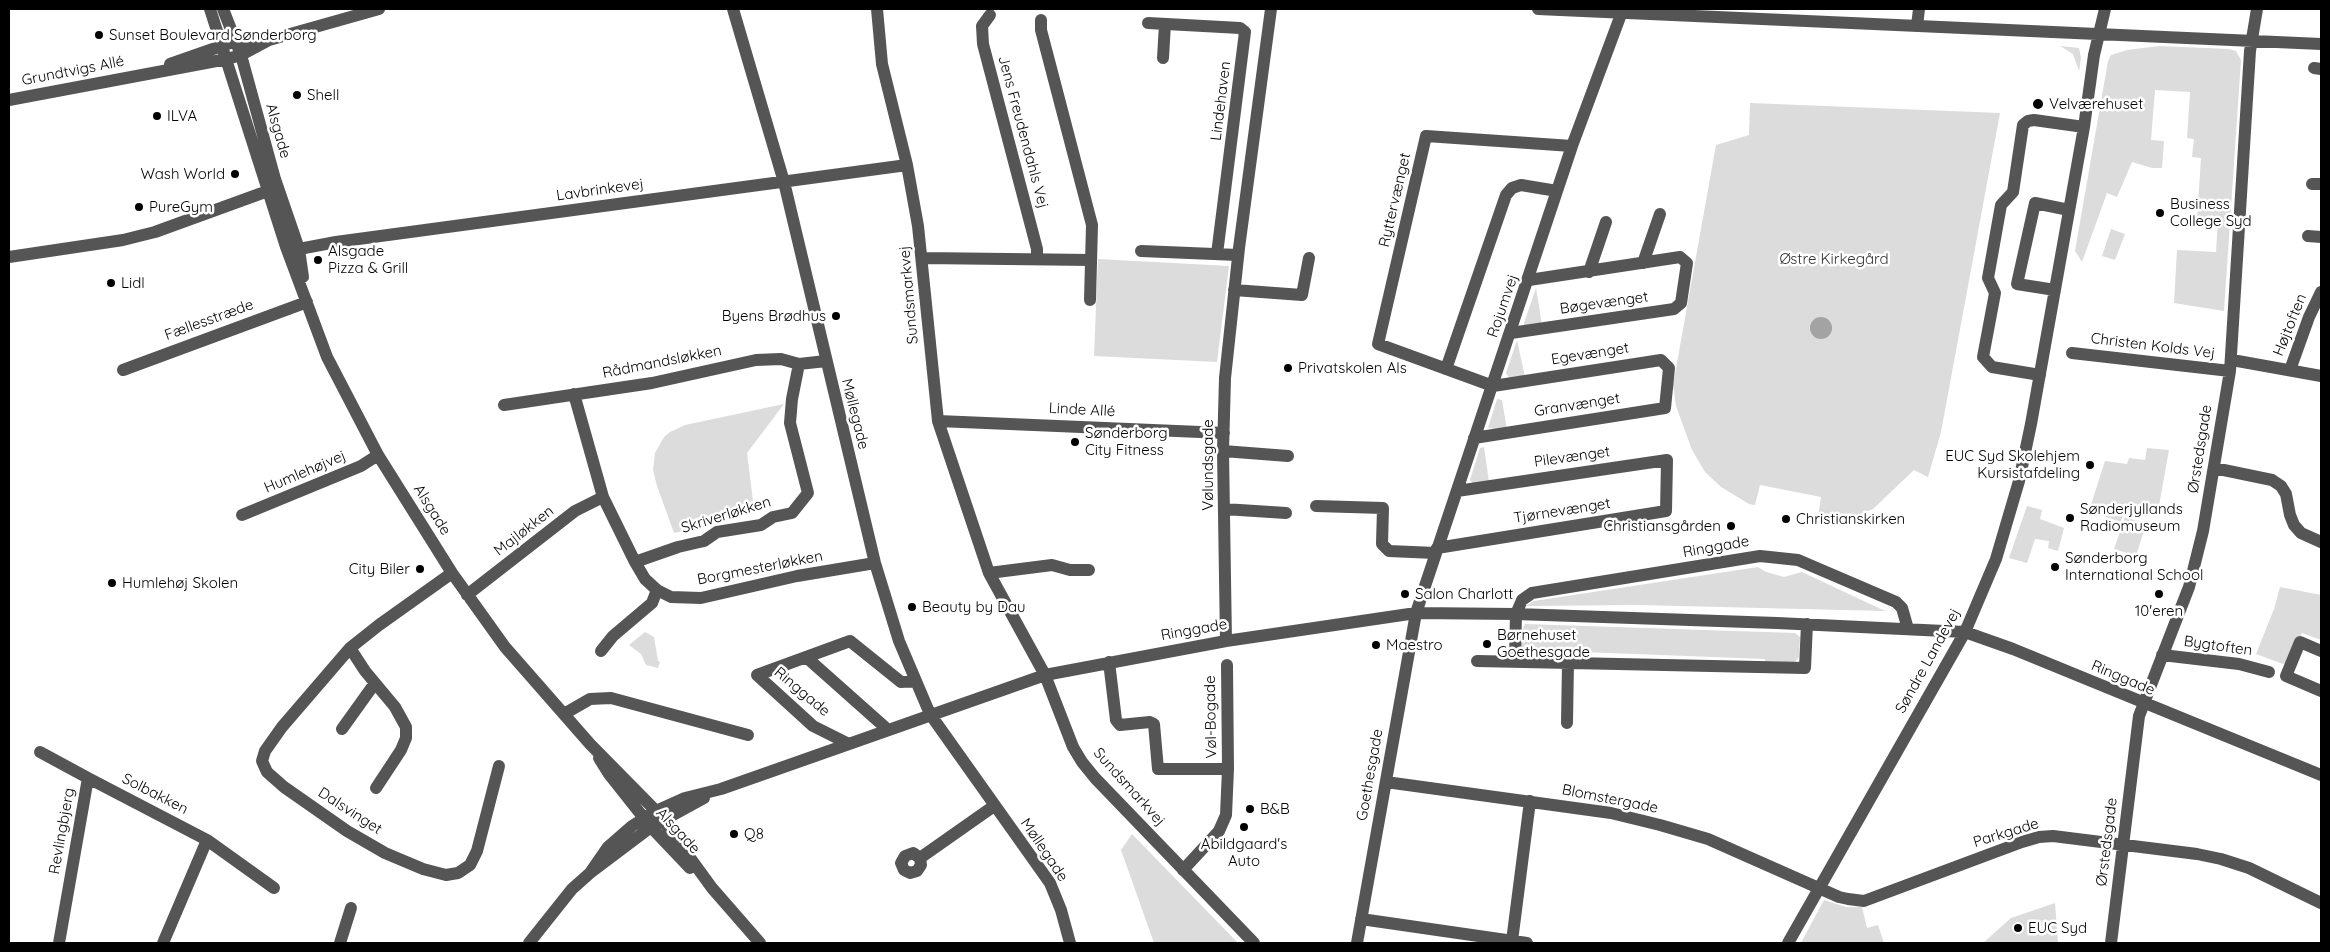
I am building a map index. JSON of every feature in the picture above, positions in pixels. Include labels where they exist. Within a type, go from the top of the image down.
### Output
[{"type":"street","points":[[210,9],[229,43]]},
{"type":"street","points":[[217,9],[234,57]]},
{"type":"street","points":[[223,9],[229,43]]},
{"type":"street","name":"Grundtvigs Allé","points":[[9,100],[234,57],[269,40],[379,9]]},
{"type":"street","name":"Møllegade","points":[[733,9],[784,182],[875,562],[899,641],[930,714],[1050,883],[1061,910],[1070,943]]},
{"type":"street","name":"Sundsmarkvej","points":[[877,9],[882,64],[907,165],[923,258],[938,421],[989,573],[1045,675],[1073,748],[1082,762],[1095,778],[1254,943]]},
{"type":"street","name":"Vølundsgade","points":[[1226,641],[1223,451],[1225,378],[1238,255],[1271,9]]},
{"type":"street","points":[[1538,9],[1799,14],[1917,26],[2321,44]]},
{"type":"street","points":[[1917,26],[1919,9]]},
{"type":"street","name":"Søndre Landevej","points":[[1788,943],[1965,632],[1996,559],[2014,498],[2040,375],[2084,127],[2094,55],[2105,9]]},
{"type":"street","name":"Ørstedsgade","points":[[2111,943],[2142,704],[2188,587],[2204,531],[2231,366],[2251,41],[2257,9]]},
{"type":"street","name":"Rojumvej","points":[[1416,613],[1529,280],[1572,146],[1622,10]]},
{"type":"street","name":"Jens Freudendahls Vej","points":[[990,15],[982,26],[983,44],[1037,249],[1037,259]]},
{"type":"street","points":[[1041,20],[1041,30],[1092,225],[1090,300]]},
{"type":"street","name":"Lindehaven","points":[[1148,23],[1240,28],[1245,32],[1217,254]]},
{"type":"street","points":[[1163,58],[1165,24]]},
{"type":"street","name":"Grundtvigs Allé","points":[[143,75],[229,43],[269,40]]},
{"type":"street","name":"Alsgade","points":[[234,57],[260,124],[286,247],[334,372],[378,455],[452,573],[505,647],[590,744],[660,816],[712,888],[760,943]]},
{"type":"street","name":"Alsgade","points":[[234,57],[273,189],[299,249],[307,302]]},
{"type":"street","points":[[2040,375],[1992,367],[1988,365],[1983,357],[1995,293],[1988,278],[2001,205],[2012,192],[2023,125],[2028,121],[2034,120],[2084,127]]},
{"type":"street","name":"Ryttervænget","points":[[1493,386],[1378,344],[1426,136],[1572,146]]},
{"type":"street","name":"Lavbrinkevej","points":[[299,249],[336,242],[907,165]]},
{"type":"street","points":[[1446,368],[1506,195],[1512,188],[1522,185],[1558,191]]},
{"type":"street","points":[[9,257],[123,240],[155,232],[273,189]]},
{"type":"street","points":[[2055,290],[2017,284],[2035,203],[2069,210]]},
{"type":"street","points":[[1529,280],[1643,263],[1660,214]]},
{"type":"street","points":[[1589,272],[1606,222]]},
{"type":"street","points":[[2308,236],[2321,237]]},
{"type":"street","points":[[1141,251],[1238,255]]},
{"type":"street","points":[[923,258],[1091,260]]},
{"type":"street","points":[[1234,290],[1302,295],[1309,258]]},
{"type":"street","name":"Bøgevænget","points":[[1511,333],[1674,309],[1681,303],[1687,263],[1680,258],[1643,263]]},
{"type":"street","name":"Højtoften","points":[[2290,370],[2309,317],[2321,292]]},
{"type":"street","name":"Fællesstræde","points":[[123,370],[307,302]]},
{"type":"street","name":"Christen Kolds Vej","points":[[2072,352],[2290,370],[2321,376]]},
{"type":"street","name":"Rådmandsløkken","points":[[504,405],[652,383],[756,360],[781,359],[799,364],[826,361]]},
{"type":"street","name":"Egevænget","points":[[1493,386],[1661,360],[1669,368],[1667,387]]},
{"type":"street","name":"Skriverløkken","points":[[635,562],[648,556],[704,542],[717,532],[760,525],[772,516],[792,513],[808,493],[790,423],[799,364]]},
{"type":"street","name":"Granvænget","points":[[1474,438],[1665,408],[1667,387]]},
{"type":"street","points":[[574,394],[603,497],[635,562],[646,579],[657,590],[652,603],[613,636],[601,651]]},
{"type":"street","name":"Linde Allé","points":[[938,421],[1224,432]]},
{"type":"street","points":[[1223,451],[1288,456]]},
{"type":"street","name":"Humlehøjvej","points":[[242,515],[360,466],[378,455]]},
{"type":"street","name":"Pilevænget","points":[[1457,491],[1667,460],[1665,484]]},
{"type":"street","points":[[2214,468],[2272,480],[2281,486],[2286,494],[2294,525],[2300,533],[2321,542]]},
{"type":"street","name":"Tjørnevænget","points":[[1436,550],[1666,511],[1665,484]]},
{"type":"street","name":"Majløkken","points":[[467,595],[574,511],[603,497]]},
{"type":"street","points":[[1316,506],[1383,508],[1382,544],[1389,551],[1436,550]]},
{"type":"street","points":[[1224,509],[1286,513]]},
{"type":"street","name":"Ringgade","points":[[1516,614],[1522,600],[1532,594],[1760,556],[1798,560],[1896,602],[1902,608],[1908,629]]},
{"type":"street","name":"Borgmesterløkken","points":[[657,590],[671,596],[701,598],[797,576],[875,562]]},
{"type":"street","points":[[989,573],[1052,565],[1070,570],[1090,570]]},
{"type":"street","name":"Dalsvinget","points":[[452,573],[350,648],[282,727],[265,751],[262,761],[267,772],[284,787],[347,831],[385,853],[423,869],[446,875],[458,873],[470,865],[477,851],[499,766]]},
{"type":"street","name":"Ringgade","points":[[529,943],[572,889],[590,873],[608,848],[648,822],[721,788],[1045,675],[1226,641],[1416,613],[1516,614],[1807,624],[1965,632],[2013,649],[2142,704],[2321,775]]},
{"type":"street","name":"Goethesgade","points":[[1356,943],[1416,613]]},
{"type":"street","points":[[1515,661],[1516,614]]},
{"type":"street","points":[[1477,660],[1805,668],[1807,624]]},
{"type":"street","name":"Ringgade","points":[[847,743],[814,726],[757,675],[850,641],[901,682],[916,682]]},
{"type":"street","points":[[2321,651],[2300,642],[2286,676],[2321,691]]},
{"type":"street","points":[[350,648],[394,707],[406,727],[406,738],[402,750],[376,788]]},
{"type":"street","name":"Bygtoften","points":[[2162,655],[2239,664],[2269,672]]},
{"type":"street","name":"Ringgade","points":[[806,657],[887,729]]},
{"type":"street","name":"Vøl-Bogade","points":[[1109,662],[1116,720],[1120,725],[1150,722],[1154,724],[1158,769],[1228,769]]},
{"type":"street","points":[[1567,723],[1568,662]]},
{"type":"street","name":"Vøl-Bogade","points":[[1183,870],[1219,831],[1226,815],[1228,769],[1227,665]]},
{"type":"street","points":[[342,729],[375,683]]},
{"type":"street","points":[[564,714],[590,699],[611,698],[748,735]]},
{"type":"street","name":"Alsgade","points":[[590,744],[609,774],[648,822],[692,870],[712,888]]},
{"type":"street","name":"Revlingbjerg","points":[[40,752],[88,778],[59,943]]},
{"type":"street","name":"Solbakken","points":[[88,778],[207,840],[274,888]]},
{"type":"street","name":"Blomstergade","points":[[1386,782],[1611,813],[1708,839],[1819,887]]},
{"type":"street","points":[[1512,941],[1530,801]]},
{"type":"street","points":[[920,858],[994,806]]},
{"type":"street","name":"Parkgade","points":[[1819,887],[1839,897],[1864,901],[2039,837],[2053,836],[2197,854],[2221,859],[2249,868],[2321,903]]},
{"type":"street","points":[[162,943],[207,840]]},
{"type":"street","points":[[340,943],[352,908]]},
{"type":"street","points":[[1361,919],[1527,943]]},
{"type":"green space","points":[[2060,46],[2079,48],[2081,58],[2079,71],[2073,54]]},
{"type":"green space","points":[[2159,46],[2229,49],[2236,51],[2241,60],[2224,311],[2174,303],[2177,250],[2216,252],[2218,221],[2197,219],[2201,158],[2192,157],[2194,139],[2187,138],[2190,92],[2155,90],[2151,140],[2164,141],[2162,168],[2152,168],[2132,162],[2117,197],[2107,193],[2082,262],[2075,251],[2108,61],[2111,55],[2127,50]]},
{"type":"green space","name":"Østre Kirkegård","points":[[1750,103],[2000,113],[1941,432],[1928,477],[1914,470],[1873,509],[1845,520],[1817,525],[1821,497],[1760,485],[1755,505],[1749,504],[1721,487],[1705,472],[1692,450],[1676,406],[1673,385],[1716,145],[1749,135]]},
{"type":"green space","points":[[2111,229],[2125,234],[2115,260],[2102,256]]},
{"type":"green space","points":[[1098,259],[1229,266],[1217,362],[1094,356]]},
{"type":"green space","points":[[1536,288],[1542,325],[1524,325],[1524,323]]},
{"type":"green space","points":[[1517,340],[1525,377],[1510,379],[1506,373]]},
{"type":"green space","points":[[1497,399],[1502,400],[1507,430],[1488,428]]},
{"type":"green space","points":[[784,404],[747,453],[754,509],[742,510],[738,516],[708,521],[704,528],[674,533],[653,470],[655,453],[664,437],[685,425]]},
{"type":"green space","points":[[1484,447],[1489,482],[1473,484],[1470,480],[1480,448]]},
{"type":"green space","points":[[2147,448],[2169,450],[2157,517],[2125,508],[2121,522],[2089,511],[2105,461],[2127,464],[2129,458],[2145,460]]},
{"type":"green space","points":[[2027,506],[2042,510],[2040,519],[2064,528],[2058,551],[2048,548],[2049,541],[2035,539],[2027,563],[2009,558]]},
{"type":"green space","points":[[2125,517],[2146,524],[2136,556],[2114,549]]},
{"type":"green space","points":[[1758,567],[1766,572],[1784,577],[1802,572],[1885,611],[1638,605],[1526,606],[1534,601]]},
{"type":"green space","points":[[2280,587],[2321,595],[2321,640],[2302,633],[2288,662],[2283,664],[2256,654],[2274,609]]},
{"type":"green space","points":[[1525,624],[1795,633],[1800,637],[1799,657],[1794,663],[1766,665],[1765,659],[1557,651],[1555,659],[1525,658],[1521,650],[1521,633]]},
{"type":"green space","points":[[645,632],[654,637],[658,661],[660,662],[658,668],[646,665],[641,654],[629,645]]},
{"type":"green space","points":[[1132,834],[1238,943],[1154,943],[1121,850]]},
{"type":"green space","points":[[1824,900],[1846,907],[1862,907],[1867,928],[1878,925],[1884,943],[1804,943],[1802,941]]},
{"type":"green space","name":"EUC Syd","points":[[2055,903],[2058,943],[1983,943],[2011,918]]},
{"type":"shaded area","points":[[1821,317],[1831,324],[1832,328],[1825,338],[1821,339],[1811,332],[1810,328],[1817,318]]},
{"type":"place","name":"Sunset Boulevard Sønderborg","points":[[99,35]]},
{"type":"place","name":"Shell","points":[[297,95]]},
{"type":"place","name":"Velværehuset","points":[[2038,104]]},
{"type":"place","name":"ILVA","points":[[157,116]]},
{"type":"place","name":"Wash World","points":[[235,174]]},
{"type":"place","name":"PureGym","points":[[139,207]]},
{"type":"place","name":"Business College Syd","points":[[2160,213]]},
{"type":"place","name":"Alsgade Pizza & Grill","points":[[318,260]]},
{"type":"place","name":"Lidl","points":[[111,283]]},
{"type":"place","name":"Byens Brødhus","points":[[836,316]]},
{"type":"place","name":"Privatskolen Als","points":[[1288,368]]},
{"type":"place","name":"Sønderborg City Fitness","points":[[1075,442]]},
{"type":"place","name":"EUC Syd Skolehjem Kursistafdeling","points":[[2090,465]]},
{"type":"place","name":"Sønderjyllands Radiomuseum","points":[[2070,518]]},
{"type":"place","name":"Christianskirken","points":[[1786,519]]},
{"type":"place","name":"Christiansgården","points":[[1731,526]]},
{"type":"place","name":"Sønderborg International School","points":[[2055,567]]},
{"type":"place","name":"City Biler","points":[[420,569]]},
{"type":"place","name":"Humlehøj Skolen","points":[[112,583]]},
{"type":"place","name":"Salon Charlott","points":[[1405,594]]},
{"type":"place","name":"10'eren","points":[[2159,594]]},
{"type":"place","name":"Beauty by Dau","points":[[912,607]]},
{"type":"place","name":"Børnehuset Goethesgade","points":[[1487,644]]},
{"type":"place","name":"Maestro","points":[[1376,645]]},
{"type":"place","name":"B&B","points":[[1250,809]]},
{"type":"place","name":"Abildgaard's Auto","points":[[1244,827]]},
{"type":"place","name":"Q8","points":[[734,834]]},
{"type":"place","name":"EUC Syd","points":[[2018,928]]}]
